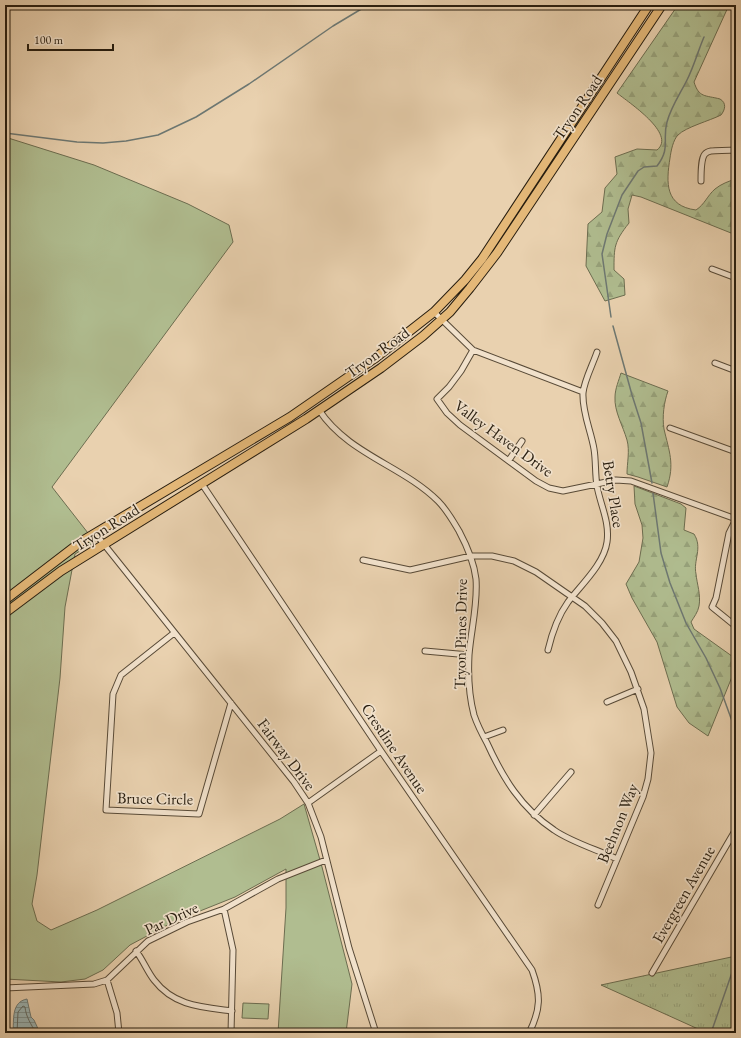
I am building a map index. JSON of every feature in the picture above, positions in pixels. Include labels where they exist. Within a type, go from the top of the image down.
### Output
[{"type":"main road","name":"Tryon Road","points":[[5,600],[60,557],[95,533],[290,417],[374,359],[434,312],[465,280],[486,253],[649,5]]},
{"type":"main road","name":"Tryon Road","points":[[5,613],[61,571],[319,410],[405,350],[442,319],[467,293],[497,253],[662,5]]},
{"type":"street","points":[[736,94],[736,108]]},
{"type":"street","points":[[701,181],[702,159],[705,153],[710,150],[736,150]]},
{"type":"street","points":[[712,269],[736,278]]},
{"type":"street","points":[[434,312],[473,350],[583,392]]},
{"type":"street","name":"Valley Haven Drive","points":[[473,350],[461,371],[449,387],[437,399],[447,413],[460,425],[536,481],[549,488],[564,490],[616,480],[631,481],[736,519]]},
{"type":"street","name":"Betry Place","points":[[548,650],[551,636],[559,618],[573,596],[604,554],[607,543],[608,533],[606,519],[597,484],[595,450],[587,421],[583,392],[597,352]]},
{"type":"street","points":[[715,363],[736,371]]},
{"type":"street","name":"Tryon Pines Drive","points":[[319,410],[332,427],[348,441],[412,481],[439,502],[451,516],[471,556],[476,580],[469,655],[469,683],[474,715],[484,737],[507,783],[534,815],[555,831],[617,858]]},
{"type":"street","points":[[670,428],[736,452]]},
{"type":"street","points":[[509,460],[522,441]]},
{"type":"street","name":"Crestline Avenue","points":[[202,484],[381,751],[532,970],[539,994],[538,1008],[529,1033]]},
{"type":"street","points":[[733,624],[712,607],[716,598],[729,533],[736,519]]},
{"type":"street","name":"Fairway Drive","points":[[95,533],[294,782],[308,803],[321,837],[349,948],[376,1033]]},
{"type":"street","name":"Beehnon Way","points":[[363,560],[410,570],[471,556],[492,556],[514,561],[536,572],[573,596],[602,622],[616,641],[638,689],[644,709],[651,753],[648,779],[643,797],[598,905]]},
{"type":"street","name":"Bruce Circle","points":[[174,633],[121,675],[113,694],[106,810],[199,814],[231,703]]},
{"type":"street","points":[[425,651],[469,655]]},
{"type":"street","points":[[607,702],[638,689]]},
{"type":"street","points":[[484,737],[504,730]]},
{"type":"street","points":[[308,803],[381,751]]},
{"type":"street","points":[[534,815],[571,772]]},
{"type":"street","name":"Evergreen Avenue","points":[[652,973],[736,829]]},
{"type":"street","name":"Par Drive","points":[[107,980],[148,941],[187,922],[224,909],[278,879],[326,860]]},
{"type":"street","points":[[224,909],[233,950],[231,1033]]},
{"type":"street","points":[[136,951],[153,979],[174,998],[184,1003],[204,1008],[232,1010]]},
{"type":"street","points":[[5,988],[94,984],[107,980],[117,1013],[119,1033]]},
{"type":"green space","points":[[678,5],[729,5],[694,82],[698,91],[703,95],[720,99],[724,102],[724,111],[721,115],[686,129],[676,137],[672,149],[668,176],[670,192],[678,204],[686,208],[696,210],[715,189],[736,179],[736,235],[641,197],[632,195],[628,209],[629,223],[620,235],[614,256],[614,270],[624,279],[625,295],[605,301],[586,266],[588,224],[602,212],[605,188],[617,174],[615,157],[637,149],[657,150],[661,143],[661,136],[649,119],[617,93]]},
{"type":"green space","points":[[5,137],[94,165],[188,204],[229,225],[233,242],[52,487],[95,542],[75,554],[65,607],[60,678],[37,875],[32,904],[37,921],[51,930],[97,910],[280,819],[304,804],[352,984],[346,1033],[278,1033],[286,908],[286,869],[235,897],[175,921],[130,945],[103,970],[85,979],[61,982],[5,979]]},
{"type":"green space","points":[[621,373],[668,391],[664,405],[663,420],[671,464],[667,487],[627,474],[628,444],[617,413],[615,402],[616,391]]},
{"type":"green space","points":[[634,486],[681,504],[686,508],[684,530],[694,534],[698,544],[695,569],[699,594],[699,606],[691,622],[694,629],[736,659],[736,667],[708,736],[689,723],[677,707],[657,642],[632,598],[626,584],[639,562],[643,538],[642,525],[635,504]]},
{"type":"green space","points":[[736,956],[736,1033],[707,1033],[601,985]]},
{"type":"green space","points":[[243,1003],[269,1004],[268,1019],[242,1018]]},
{"type":"water","points":[[27,999],[31,1017],[40,1033],[13,1033],[14,1012],[18,1004]]},
{"type":"waterway","points":[[5,133],[77,142],[103,143],[126,141],[158,135],[196,117],[249,84],[333,26],[368,5]]},
{"type":"waterway","points":[[611,317],[602,254],[607,234],[622,195],[638,171],[644,167],[657,166],[664,154],[666,128],[669,116],[689,75],[704,37]]},
{"type":"waterway","points":[[613,326],[641,423],[652,483]]},
{"type":"waterway","points":[[653,493],[661,553],[670,583],[686,623],[706,658],[720,688],[736,732]]},
{"type":"waterway","points":[[711,1033],[736,961]]}]
